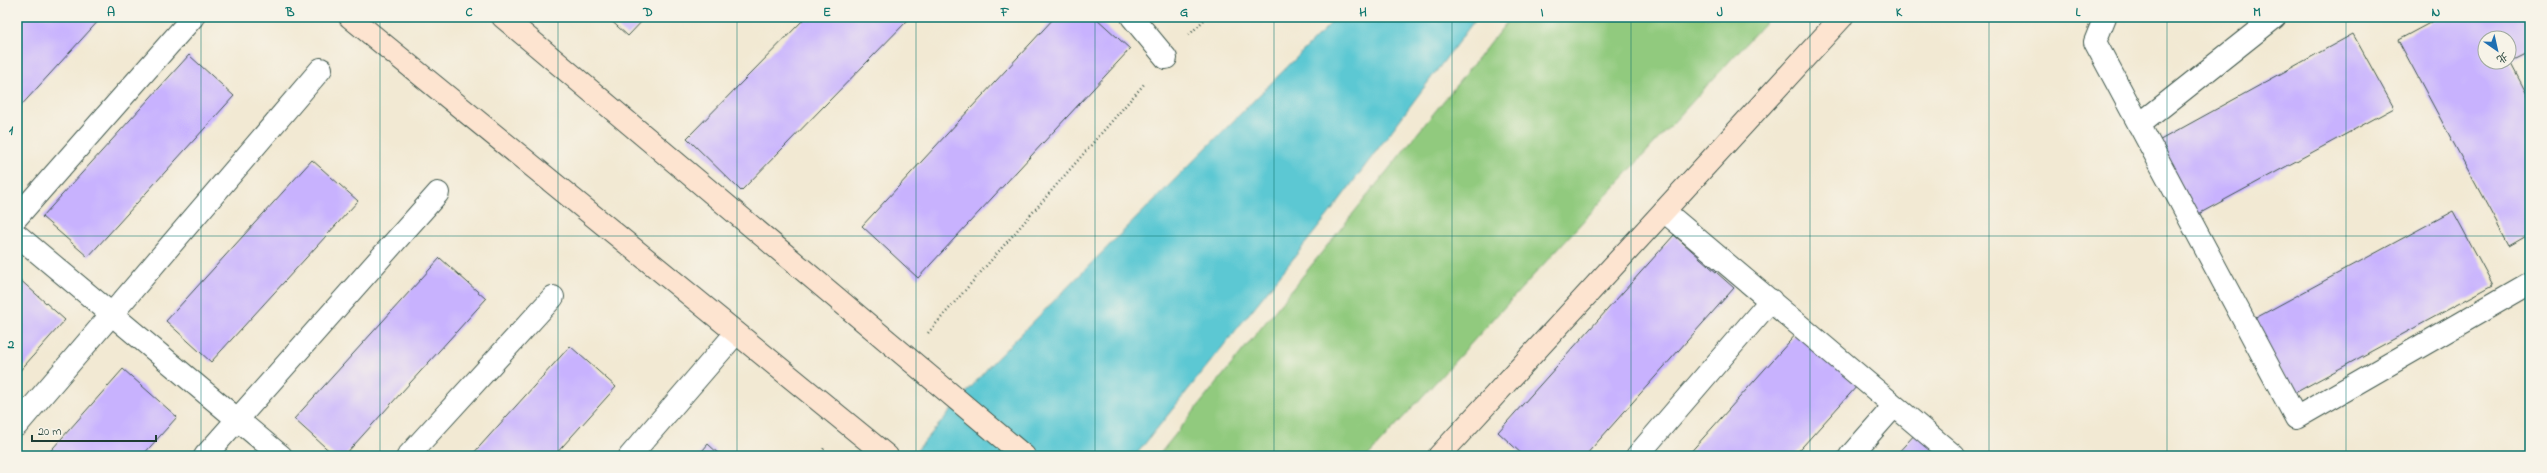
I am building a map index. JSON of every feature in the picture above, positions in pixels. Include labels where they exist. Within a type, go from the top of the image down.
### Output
[{"type":"street","points":[[17,217],[193,17]]},
{"type":"street","points":[[350,17],[887,456]]},
{"type":"street","points":[[503,17],[1024,456]]},
{"type":"street","points":[[1132,17],[1166,58]]},
{"type":"street","points":[[1439,456],[1842,17]]},
{"type":"street","points":[[2106,17],[2095,42],[2296,418],[2530,283]]},
{"type":"street","points":[[2139,125],[2275,17]]},
{"type":"street","points":[[17,425],[321,69]]},
{"type":"street","points":[[205,456],[438,192]]},
{"type":"street","points":[[1664,211],[1954,456]]},
{"type":"street","points":[[17,235],[281,456]]},
{"type":"street","points":[[408,456],[553,297]]},
{"type":"street","points":[[1637,456],[1770,300]]},
{"type":"street","points":[[630,456],[736,333]]},
{"type":"street","points":[[1850,456],[1894,406]]},
{"type":"path","points":[[907,357],[1166,58],[1207,17]]},
{"type":"green space","points":[[1511,17],[1770,17],[1368,456],[1158,456]]},
{"type":"water","points":[[1337,17],[1477,17],[1329,214],[1135,456],[912,456],[992,363]]},
{"type":"building","points":[[18,17],[102,17],[17,110],[17,19]]},
{"type":"building","points":[[607,17],[646,17],[628,36]]},
{"type":"building","points":[[806,17],[911,17],[741,191],[687,138]]},
{"type":"building","points":[[1055,17],[1095,17],[1130,49],[918,278],[862,226]]},
{"type":"building","points":[[2441,17],[2530,17],[2530,52],[2517,58],[2517,30],[2477,30],[2477,70],[2514,70],[2530,100],[2530,234],[2509,246],[2398,40]]},
{"type":"building","points":[[2353,34],[2394,108],[2193,217],[2153,144]]},
{"type":"building","points":[[189,55],[234,96],[88,257],[42,217]]},
{"type":"building","points":[[312,160],[358,201],[211,362],[166,321]]},
{"type":"building","points":[[2453,211],[2493,285],[2293,394],[2252,320]]},
{"type":"building","points":[[1674,235],[1734,288],[1585,456],[1524,456],[1498,432]]},
{"type":"building","points":[[440,258],[486,299],[344,456],[335,456],[294,419]]},
{"type":"building","points":[[17,277],[65,320],[17,374]]},
{"type":"building","points":[[1798,332],[1858,385],[1794,456],[1687,456]]},
{"type":"building","points":[[570,346],[616,387],[554,456],[471,456]]},
{"type":"building","points":[[123,369],[177,417],[142,456],[46,456]]},
{"type":"building","points":[[1917,432],[1944,456],[1895,456]]},
{"type":"building","points":[[708,444],[721,456],[698,456]]}]
